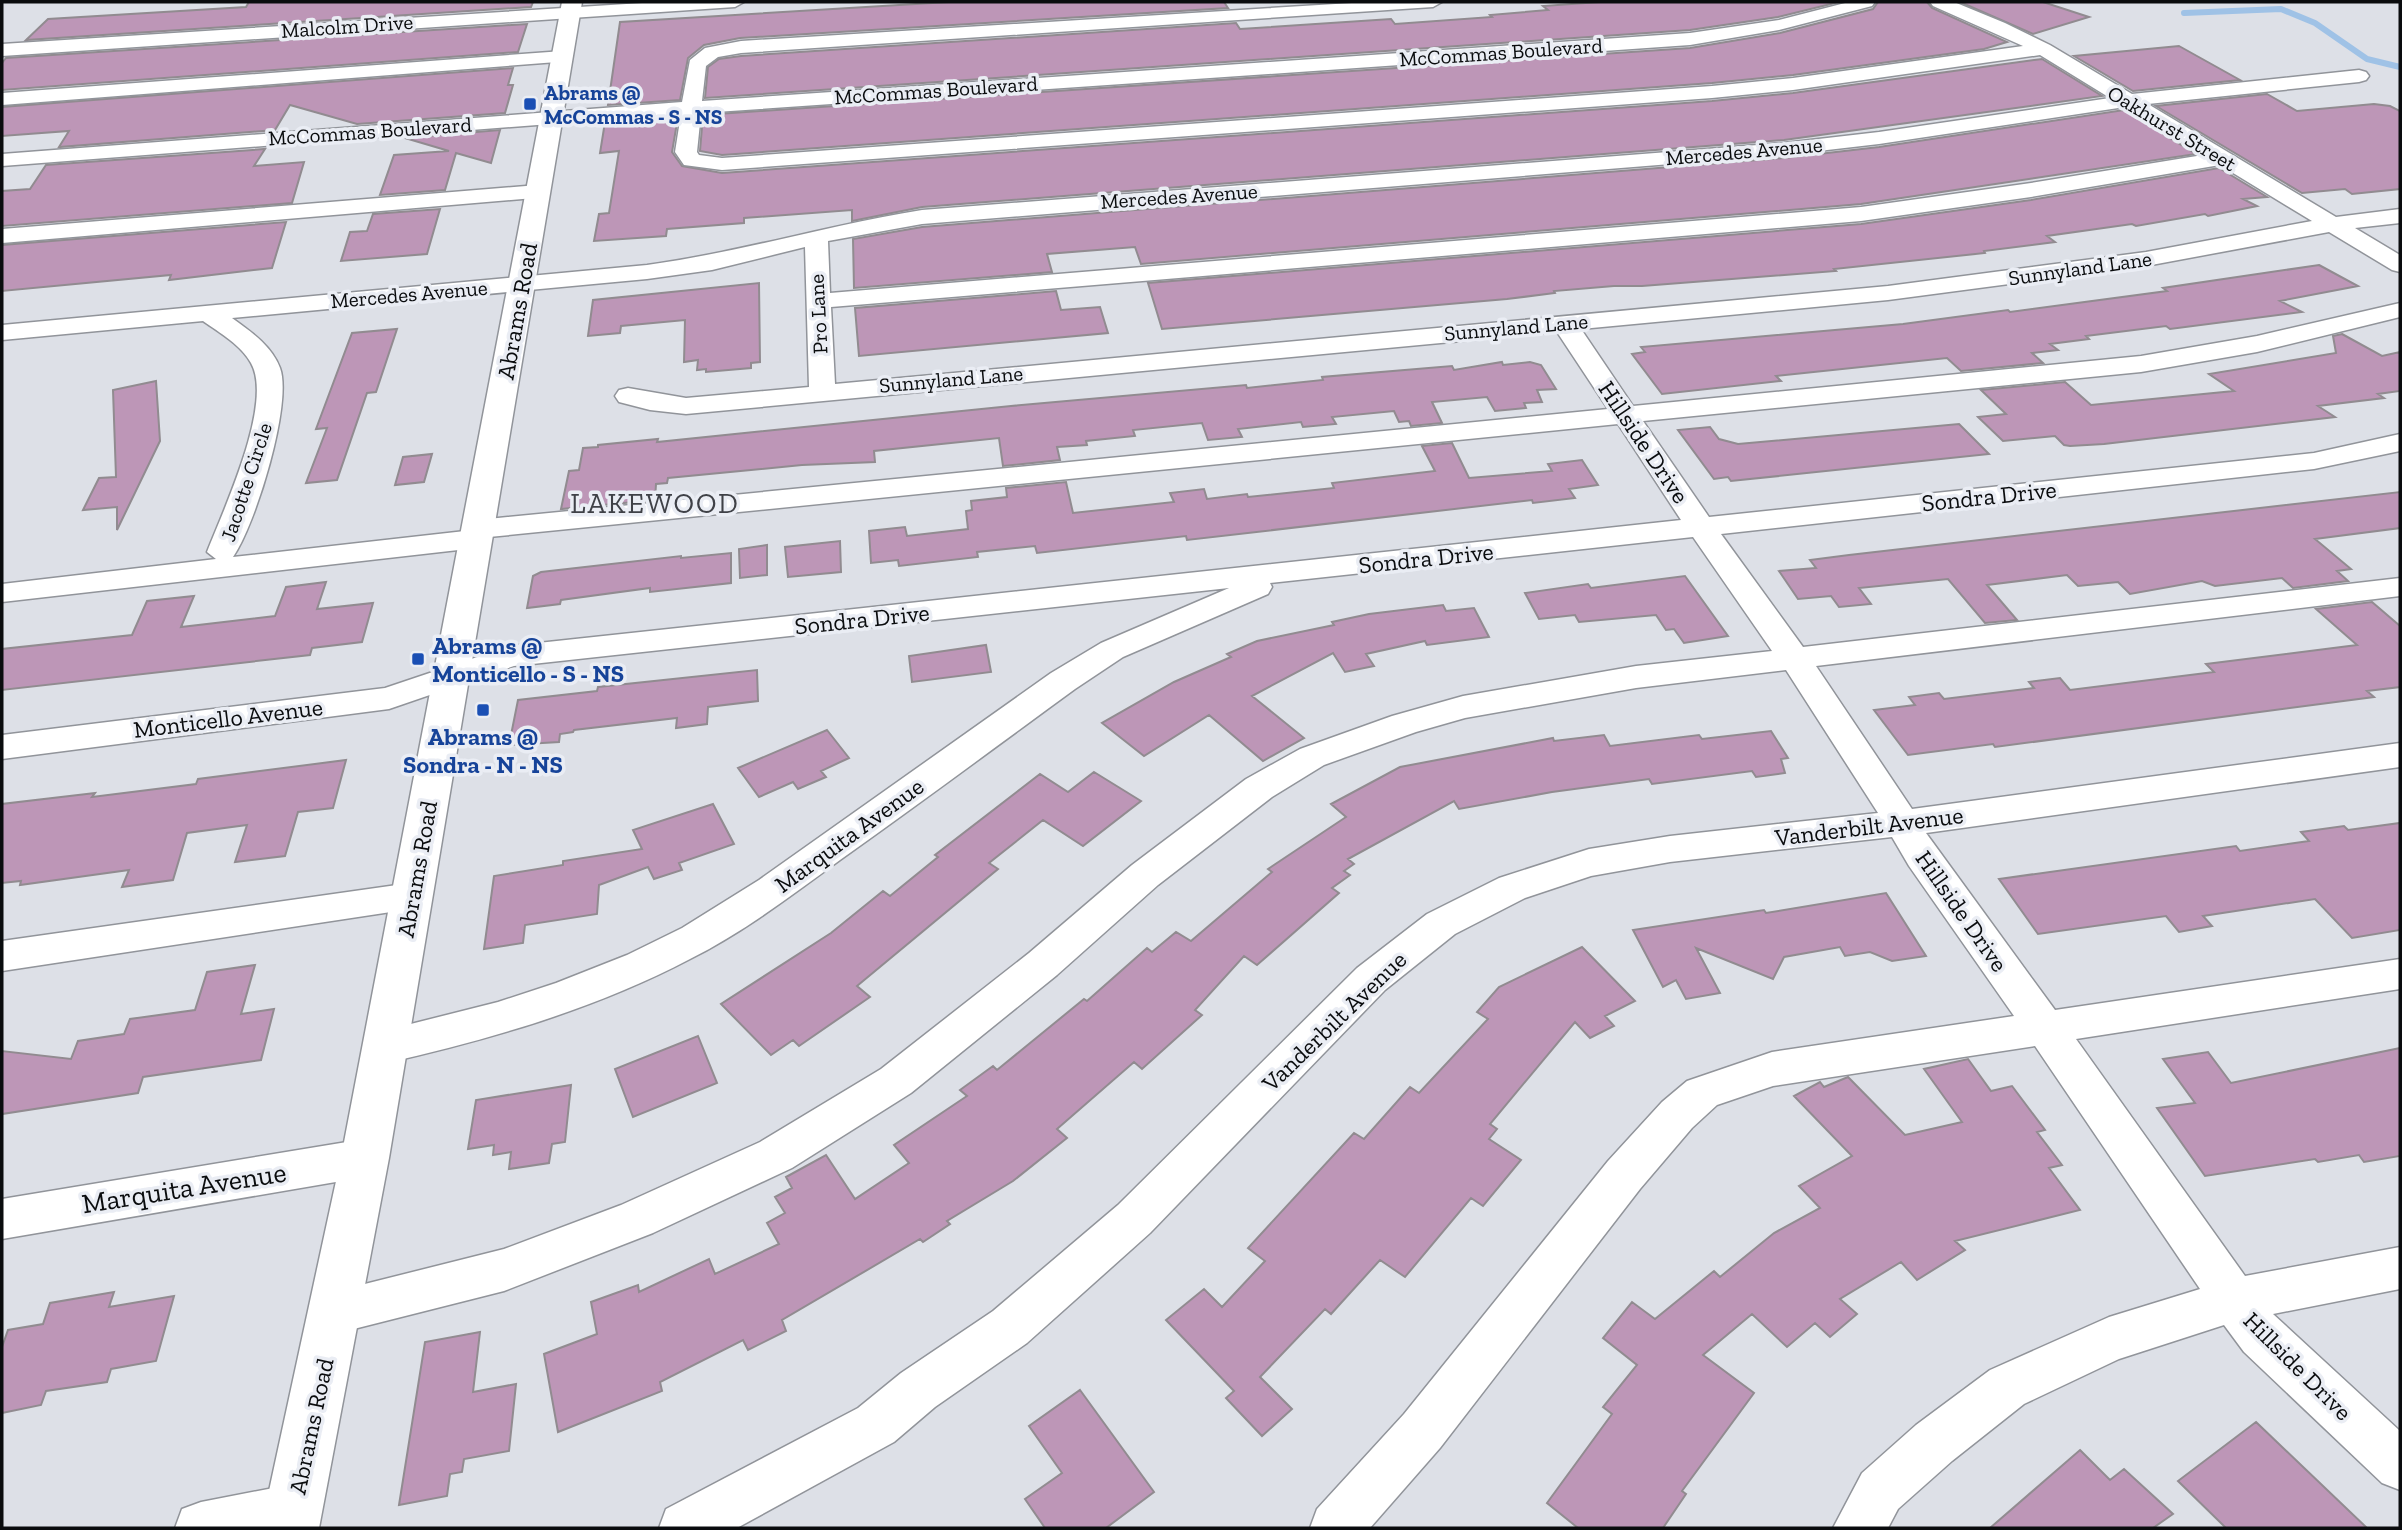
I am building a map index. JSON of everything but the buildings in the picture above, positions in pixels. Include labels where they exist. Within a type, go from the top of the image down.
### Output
[{"type":"main road","name":"Abrams Road","points":[[292,1519],[386,1046],[571,6]]},
{"type":"street","name":"Malcolm Drive","points":[[2,50],[571,6],[735,2]]},
{"type":"street","points":[[1433,2],[1278,15],[741,47],[712,52],[697,64],[686,152],[692,160],[722,164],[1712,92],[1793,84],[2043,50]]},
{"type":"street","name":"McCommas Boulevard","points":[[2,160],[551,117],[1690,39],[1751,31],[1808,19],[1866,2]]},
{"type":"street","name":"Oakhurst Street","points":[[1939,2],[1999,27],[2043,50],[2400,265]]},
{"type":"street","points":[[2,99],[563,57]]},
{"type":"street","name":"Mercedes Avenue","points":[[2,332],[522,284],[712,263],[858,227],[934,216],[1809,146],[2127,101],[2359,76]]},
{"type":"street","points":[[817,301],[1861,214],[2031,190],[2223,158]]},
{"type":"street","points":[[2,236],[538,192]]},
{"type":"street","name":"Sunnyland Lane","points":[[628,396],[650,402],[686,406],[822,391],[1888,293],[2146,259],[2333,224],[2400,216]]},
{"type":"street","name":"Pro Lane","points":[[816,236],[822,391]]},
{"type":"street","points":[[2,593],[477,534],[2141,364],[2257,344],[2400,310]]},
{"type":"street","name":"Jacotte Circle","points":[[209,313],[254,350],[267,366],[273,388],[265,432],[222,552]]},
{"type":"street","name":"Hillside Drive","points":[[1564,323],[1701,528],[1796,659],[1903,823],[1922,857],[2234,1300],[2261,1336],[2400,1465]]},
{"type":"street","name":"Sondra Drive","points":[[452,676],[510,656],[2314,461],[2400,442]]},
{"type":"street","name":"Marquita Avenue","points":[[386,1046],[484,1024],[549,1003],[616,978],[677,949],[748,908],[1063,681],[1102,656],[1164,625],[1289,573]]},
{"type":"street","points":[[334,1312],[504,1270],[637,1219],[776,1155],[896,1082],[1043,964],[1203,828],[1259,788],[1312,757],[1463,706],[1636,677],[2400,587]]},
{"type":"street","name":"Monticello Avenue","points":[[2,747],[388,698],[452,676]]},
{"type":"street","name":"Vanderbilt Avenue","points":[[685,1528],[876,1425],[918,1390],[1010,1326],[1134,1219],[1371,979],[1441,924],[1512,888],[1589,863],[1670,849],[1903,823],[2400,755]]},
{"type":"street","points":[[2,956],[411,897]]},
{"type":"street","points":[[1336,1528],[1422,1432],[1624,1175],[1677,1115],[1702,1093],[1772,1069],[2046,1030],[2400,974]]},
{"type":"street","name":"Marquita Avenue","points":[[2,1219],[365,1158]]},
{"type":"street","points":[[1859,1528],[1880,1491],[1934,1443],[2007,1387],[2109,1340],[2234,1300],[2400,1268]]},
{"type":"street","points":[[201,1528],[292,1519]]},
{"type":"waterway","points":[[2184,13],[2281,9],[2315,23],[2367,59],[2400,67]]},
{"type":"place","name":"Abrams @ McCommas - S - NS","points":[[530,104]]},
{"type":"place","name":"Abrams @ Monticello - S - NS","points":[[418,659]]},
{"type":"place","name":"Abrams @ Sondra - N - NS","points":[[483,710]]},
{"type":"district","name":"LAKEWOOD","points":[[655,503]]}]
